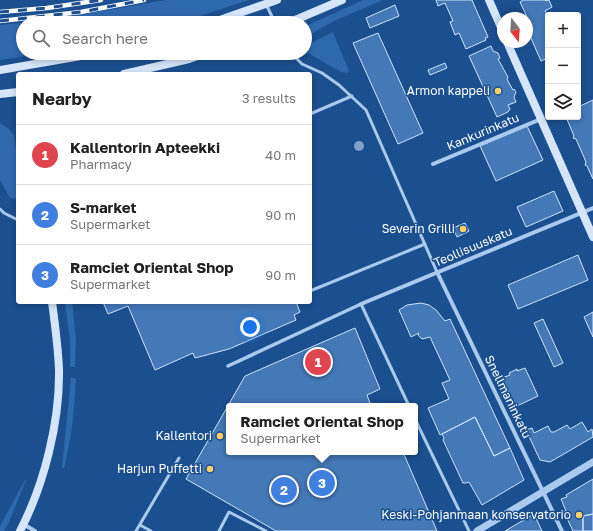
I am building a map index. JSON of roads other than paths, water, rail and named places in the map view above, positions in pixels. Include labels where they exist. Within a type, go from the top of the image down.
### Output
[{"type":"main road","points":[[231,16],[277,0]]},
{"type":"main road","points":[[304,16],[342,0]]},
{"type":"main road","points":[[489,0],[497,18]]},
{"type":"main road","points":[[510,48],[593,237]]},
{"type":"main road","points":[[0,70],[22,70],[67,60]]},
{"type":"main road","points":[[133,72],[184,60]]},
{"type":"main road","points":[[0,94],[16,92]]},
{"type":"main road","points":[[22,528],[44,471],[56,408],[59,370],[52,304]]},
{"type":"street","name":"Kankurinkatu","points":[[433,164],[541,119]]},
{"type":"street","name":"Teollisuuskatu","points":[[361,304],[593,208]]},
{"type":"street","name":"Snellmaninkatu","points":[[437,272],[562,531]]},
{"type":"street","points":[[228,366],[361,304]]},
{"type":"street","points":[[477,531],[593,462]]},
{"type":"street","points":[[22,528],[36,531]]},
{"type":"lane","points":[[266,4],[272,16]]},
{"type":"lane","points":[[298,60],[302,64],[339,85],[366,110],[437,272]]},
{"type":"lane","points":[[312,113],[352,96]]},
{"type":"lane","points":[[0,209],[4,213],[16,219]]},
{"type":"lane","points":[[312,290],[425,244]]},
{"type":"lane","points":[[361,304],[408,403]]},
{"type":"lane","points":[[418,425],[469,531]]},
{"type":"lane","points":[[136,531],[179,458]]},
{"type":"lane","points":[[219,531],[229,512],[266,531]]},
{"type":"lane","points":[[140,525],[151,531]]},
{"type":"railway","points":[[0,12],[47,8],[101,0]]},
{"type":"railway","points":[[45,16],[81,12],[144,0]]},
{"type":"railway","points":[[0,21],[16,19]]},
{"type":"place","name":"Armon kappeli","points":[[498,91]]},
{"type":"place","name":"Severin Grilli","points":[[463,229]]},
{"type":"place","name":"Kallentorin Apteekki","points":[[318,362]]},
{"type":"place","name":"Kallentori","points":[[220,436]]},
{"type":"place","name":"Harjun Puffetti","points":[[210,469]]},
{"type":"place","name":"Ramciet Oriental Shop","points":[[322,483]]},
{"type":"place","name":"S-market","points":[[284,490]]},
{"type":"place","name":"Keski-Pohjanmaan konservatorio","points":[[579,515]]}]
